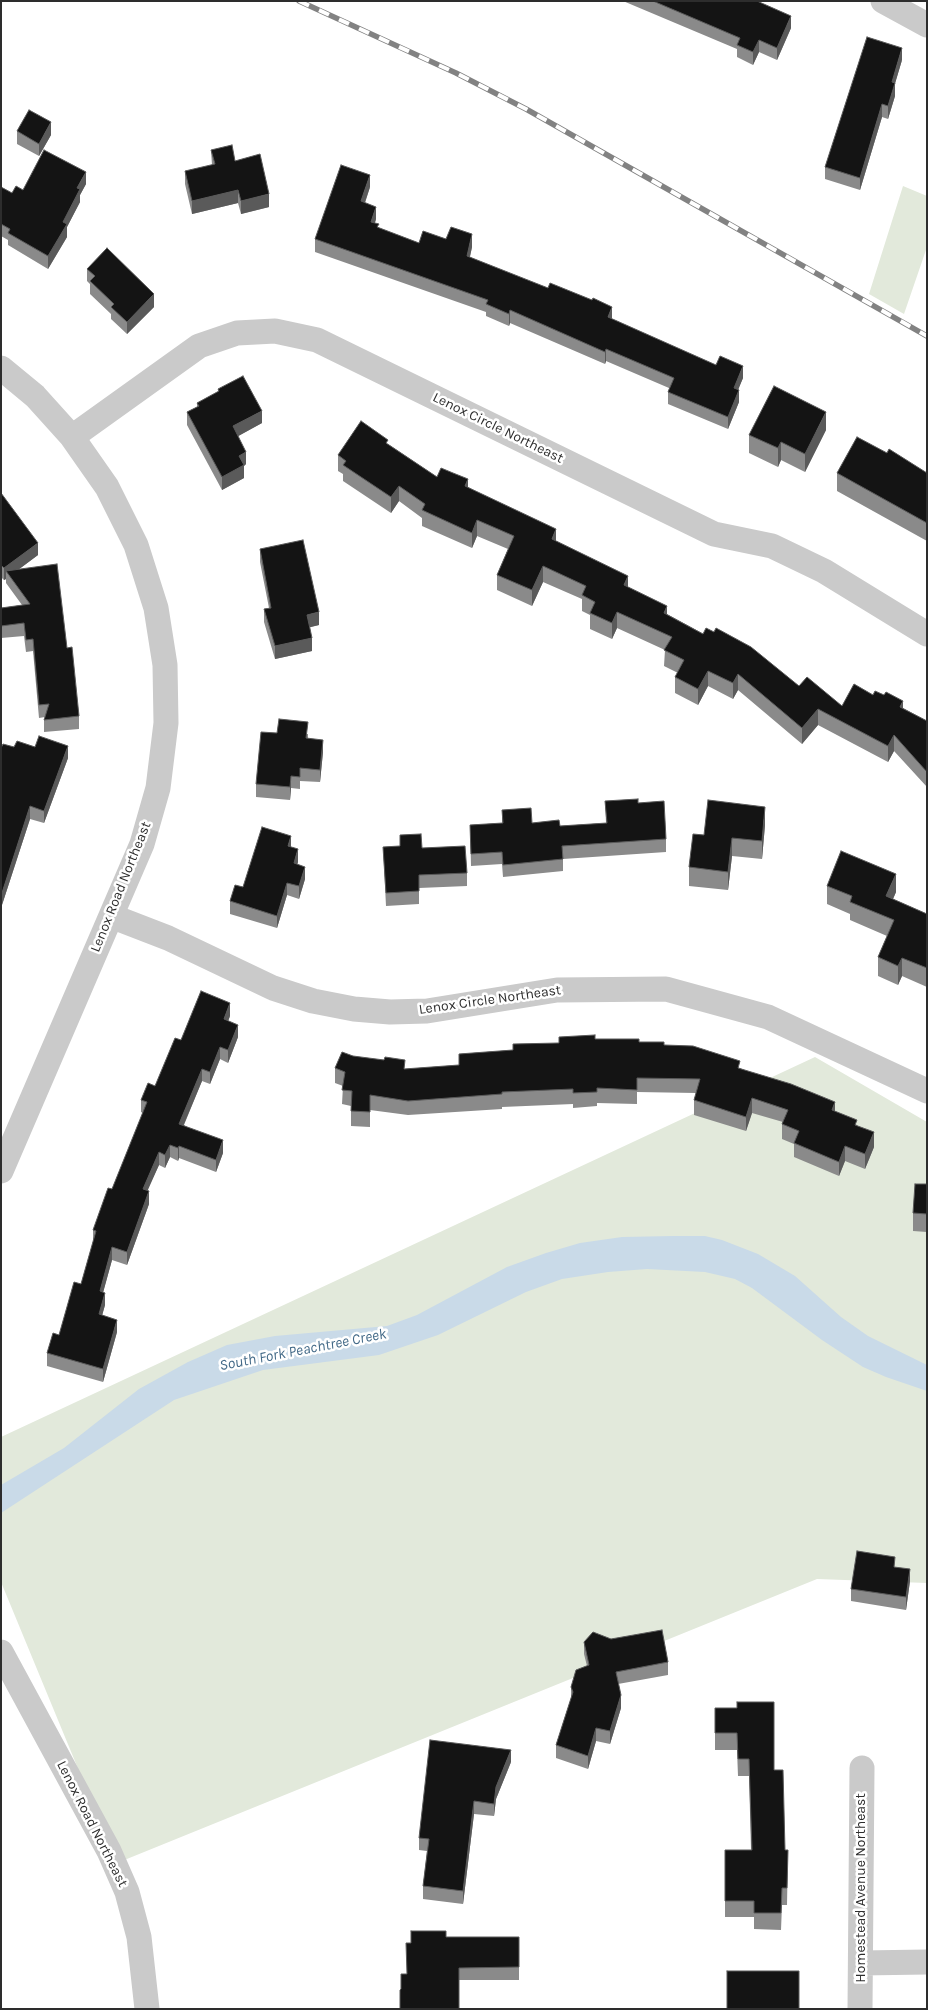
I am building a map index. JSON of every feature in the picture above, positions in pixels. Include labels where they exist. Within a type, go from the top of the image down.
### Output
[{"type":"street","points":[[883,1],[927,25]]},
{"type":"street","name":"Lenox Circle Northeast","points":[[72,437],[199,346],[237,333],[275,331],[316,340],[714,534],[772,546],[816,567],[927,634]]},
{"type":"street","name":"Lenox Road Northeast","points":[[1,368],[34,396],[72,437],[107,487],[136,545],[156,608],[165,665],[166,723],[158,788],[142,844],[1,1171]]},
{"type":"street","name":"Lenox Circle Northeast","points":[[112,916],[168,938],[273,988],[313,1001],[354,1008],[390,1012],[427,1011],[557,990],[666,988],[768,1017],[927,1091]]},
{"type":"street","name":"Lenox Road Northeast","points":[[1,1652],[109,1851],[127,1892],[141,1946],[147,2009]]},
{"type":"street","name":"Homestead Avenue Northeast","points":[[860,2009],[862,1768]]},
{"type":"street","points":[[861,1963],[927,1962]]},
{"type":"shaded area","points":[[903,186],[927,196],[927,247],[904,314],[869,294]]},
{"type":"shaded area","points":[[815,1057],[927,1122],[927,1583],[817,1579],[117,1863],[1,1582],[1,1437]]},
{"type":"water","name":"South Fork Peachtree Creek","points":[[705,1236],[722,1240],[758,1254],[795,1276],[841,1317],[868,1336],[927,1365],[927,1391],[863,1367],[822,1340],[752,1288],[735,1279],[705,1272],[647,1269],[608,1272],[562,1279],[526,1292],[438,1335],[379,1355],[263,1370],[174,1400],[1,1513],[1,1485],[64,1448],[139,1389],[188,1362],[227,1345],[275,1336],[387,1326],[417,1315],[507,1267],[546,1253],[580,1243],[622,1237]]},
{"type":"building","points":[[653,1],[757,1],[791,16],[777,48],[759,40],[753,52],[737,45],[740,38]]},
{"type":"building","points":[[867,37],[902,48],[892,82],[895,83],[888,106],[882,104],[860,178],[825,167]]},
{"type":"building","points":[[29,110],[51,122],[39,144],[17,131]]},
{"type":"building","points":[[232,145],[235,161],[260,154],[269,194],[241,201],[238,190],[192,201],[185,171],[215,164],[211,150]]},
{"type":"building","points":[[44,150],[86,172],[77,188],[80,189],[63,222],[67,224],[48,256],[8,233],[10,229],[1,224],[1,187],[12,193],[16,186],[23,190]]},
{"type":"building","points":[[341,165],[370,175],[361,201],[376,207],[371,222],[379,224],[377,227],[419,243],[423,231],[446,239],[451,227],[472,234],[467,256],[548,288],[550,283],[592,300],[593,298],[612,307],[608,317],[716,365],[720,356],[743,366],[734,388],[739,390],[728,417],[668,392],[674,378],[606,349],[605,352],[510,310],[509,314],[486,304],[488,300],[315,239]]},
{"type":"building","points":[[107,248],[154,294],[127,322],[111,307],[114,304],[90,281],[95,276],[87,269]]},
{"type":"building","points":[[243,376],[262,411],[233,426],[246,452],[239,456],[244,465],[222,477],[187,412],[199,406],[197,403],[219,391],[218,389]]},
{"type":"building","points":[[774,386],[826,412],[805,454],[781,442],[778,448],[749,435]]},
{"type":"building","points":[[361,421],[388,440],[386,443],[437,477],[441,468],[468,479],[465,486],[556,529],[552,539],[628,576],[624,585],[667,606],[664,613],[703,634],[706,628],[714,632],[716,628],[751,647],[799,686],[807,677],[842,706],[854,684],[873,695],[875,691],[884,695],[886,692],[903,701],[900,707],[927,721],[927,772],[894,735],[888,746],[818,709],[802,728],[738,674],[733,683],[708,671],[698,689],[675,677],[684,660],[664,650],[672,637],[617,612],[612,623],[590,613],[595,602],[582,595],[586,586],[543,566],[532,590],[497,575],[514,536],[477,520],[472,533],[422,510],[425,504],[399,486],[391,497],[343,465],[346,461],[338,455]]},
{"type":"building","points":[[857,437],[887,453],[889,449],[927,473],[927,523],[837,473]]},
{"type":"building","points":[[1,493],[38,543],[4,568],[1,565]]},
{"type":"building","points":[[303,540],[319,612],[307,615],[312,638],[275,646],[264,609],[271,608],[260,549]]},
{"type":"building","points":[[57,564],[67,648],[72,647],[79,716],[44,720],[49,704],[39,705],[33,639],[26,640],[24,623],[1,626],[1,608],[30,604],[6,571]]},
{"type":"building","points":[[279,719],[308,722],[306,738],[323,740],[320,770],[300,768],[300,777],[291,776],[290,787],[256,784],[261,732],[277,733]]},
{"type":"building","points":[[39,736],[68,746],[44,811],[30,806],[1,896],[1,748],[3,744],[14,747],[17,741],[35,747]]},
{"type":"building","points":[[638,799],[638,803],[664,801],[666,839],[562,846],[563,859],[503,865],[502,852],[471,854],[470,825],[503,823],[502,810],[531,808],[532,823],[559,820],[560,826],[607,823],[605,801]]},
{"type":"building","points":[[708,800],[765,807],[762,841],[732,838],[728,872],[689,867],[693,834],[704,835]]},
{"type":"building","points":[[262,827],[291,836],[288,846],[298,849],[294,863],[305,867],[299,886],[287,883],[277,916],[230,901],[235,885],[243,887]]},
{"type":"building","points":[[421,834],[422,848],[465,846],[467,873],[419,875],[419,891],[386,893],[383,847],[400,846],[400,835]]},
{"type":"building","points":[[841,851],[896,874],[886,896],[927,914],[927,968],[902,958],[898,966],[878,957],[894,920],[850,902],[852,896],[827,886]]},
{"type":"building","points":[[201,991],[230,1003],[224,1019],[238,1025],[228,1050],[220,1047],[210,1072],[202,1069],[179,1124],[223,1140],[216,1160],[179,1146],[178,1148],[170,1145],[165,1155],[159,1152],[143,1189],[149,1191],[127,1252],[112,1247],[100,1291],[105,1293],[99,1314],[117,1320],[103,1369],[47,1353],[53,1333],[59,1335],[74,1282],[81,1284],[96,1231],[93,1230],[108,1188],[112,1189],[147,1102],[141,1100],[148,1083],[155,1086],[175,1038],[181,1040]]},
{"type":"building","points":[[595,1035],[595,1039],[639,1039],[639,1042],[664,1042],[664,1045],[693,1046],[740,1061],[738,1068],[791,1084],[835,1102],[832,1110],[857,1120],[855,1125],[874,1132],[865,1154],[845,1146],[839,1162],[794,1143],[799,1131],[782,1124],[788,1110],[752,1098],[746,1117],[694,1100],[700,1079],[637,1078],[637,1090],[597,1088],[597,1092],[573,1093],[573,1089],[502,1092],[502,1094],[408,1101],[370,1095],[370,1112],[351,1111],[352,1091],[342,1090],[345,1072],[335,1068],[342,1052],[353,1056],[384,1060],[385,1057],[405,1060],[404,1069],[459,1065],[459,1054],[513,1050],[513,1044],[559,1043],[559,1037]]},
{"type":"building","points":[[915,1184],[927,1184],[927,1214],[913,1213]]},
{"type":"building","points":[[857,1551],[895,1557],[894,1567],[910,1569],[906,1597],[851,1589]]},
{"type":"building","points":[[662,1630],[668,1662],[616,1672],[621,1695],[610,1731],[596,1728],[588,1756],[556,1745],[573,1692],[571,1687],[576,1670],[589,1665],[584,1642],[593,1632],[611,1639]]},
{"type":"building","points":[[737,1702],[774,1702],[774,1770],[783,1770],[785,1850],[788,1850],[787,1888],[782,1888],[781,1913],[754,1913],[754,1901],[725,1901],[725,1850],[752,1850],[749,1759],[738,1759],[737,1733],[715,1733],[715,1708],[737,1708]]},
{"type":"building","points":[[430,1740],[511,1750],[496,1787],[494,1804],[474,1801],[463,1891],[423,1886],[429,1839],[419,1838]]},
{"type":"building","points":[[411,1931],[446,1931],[446,1937],[519,1937],[519,1967],[459,1968],[459,2009],[400,2009],[401,1974],[407,1974],[406,1943],[411,1943]]},
{"type":"building","points":[[727,1971],[799,1971],[799,2009],[727,2009]]},
{"type":"railway","points":[[299,1],[456,73],[526,109],[927,336]]}]
